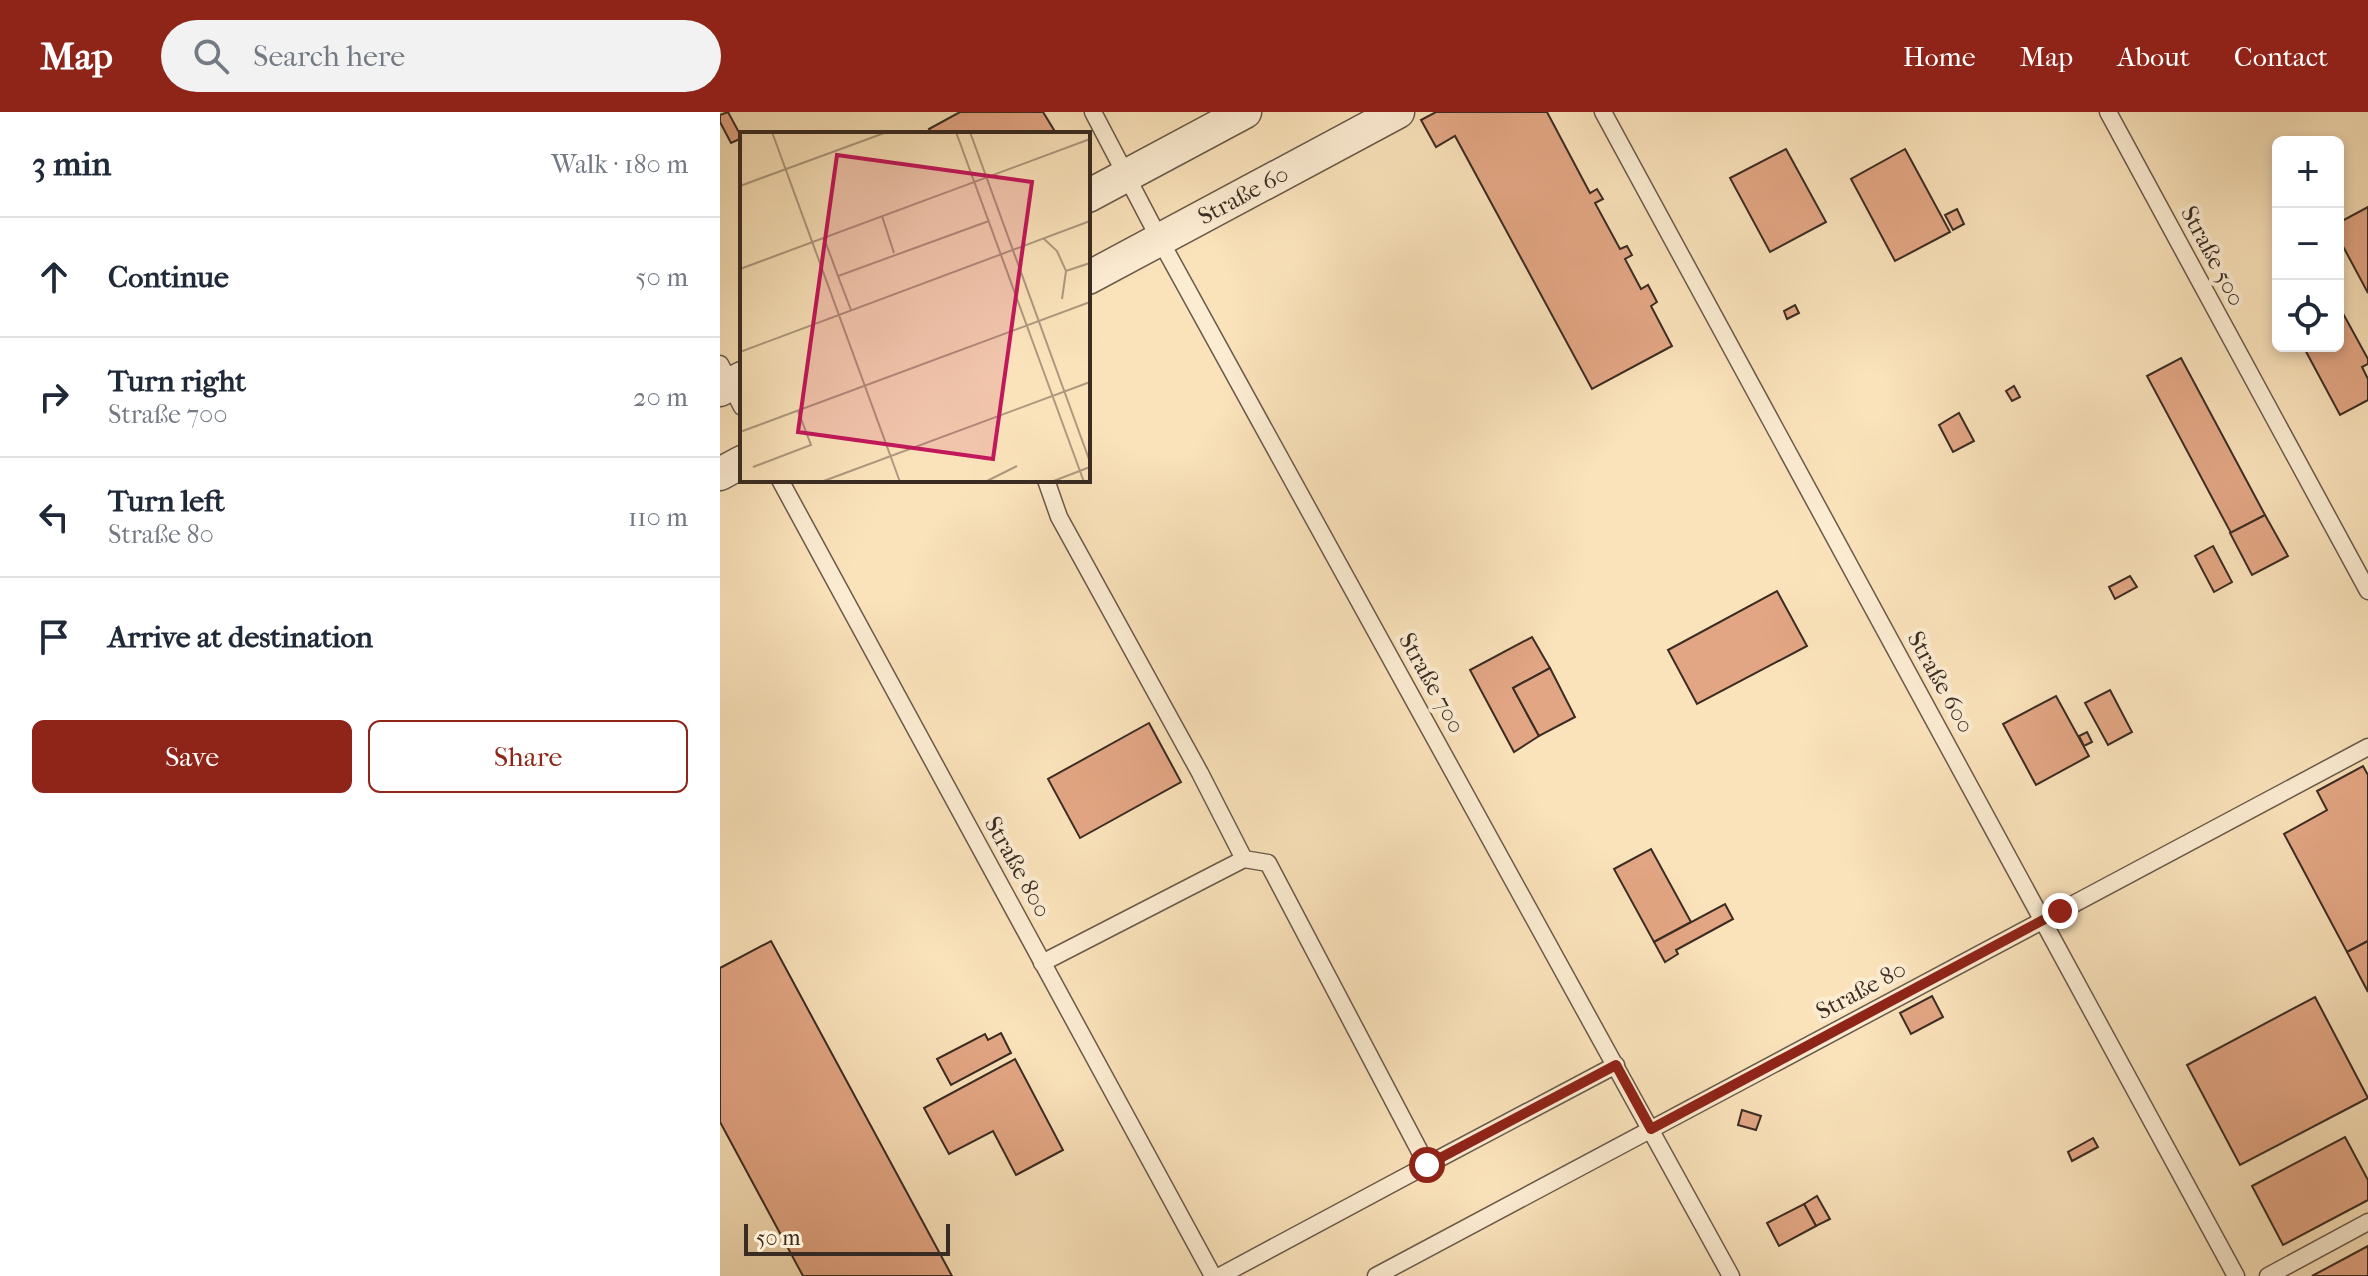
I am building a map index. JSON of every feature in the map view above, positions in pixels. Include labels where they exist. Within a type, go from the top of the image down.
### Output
[{"type":"street","points":[[1090,195],[1245,112]]},
{"type":"street","name":"Straße 60","points":[[1090,277],[1398,112]]},
{"type":"street","points":[[720,474],[740,463]]},
{"type":"lane","name":"Straße 700","points":[[1093,112],[1160,240],[1731,1276]]},
{"type":"lane","name":"Straße 600","points":[[1603,112],[2236,1276]]},
{"type":"lane","name":"Straße 500","points":[[2108,112],[2368,591]]},
{"type":"lane","name":"Straße 800","points":[[781,482],[1213,1276]]},
{"type":"lane","points":[[1047,482],[1059,517],[1244,859]]},
{"type":"lane","name":"Straße 80","points":[[1376,1276],[2368,747]]},
{"type":"lane","points":[[1042,963],[1244,859],[1268,863],[1427,1165]]},
{"type":"lane","points":[[1220,1276],[1616,1065]]},
{"type":"lane","points":[[2268,1276],[2368,1222]]},
{"type":"building","points":[[728,112],[740,139],[731,143],[720,122],[720,115]]},
{"type":"building","points":[[960,112],[1043,112],[1054,130],[931,132],[929,129]]},
{"type":"building","points":[[1436,112],[1547,112],[1590,193],[1597,189],[1603,199],[1595,203],[1620,249],[1627,246],[1632,255],[1625,259],[1641,289],[1648,285],[1657,302],[1651,306],[1672,346],[1592,389],[1455,136],[1436,147],[1421,120]]},
{"type":"building","points":[[1786,149],[1826,222],[1770,252],[1730,178]]},
{"type":"building","points":[[1905,149],[1950,232],[1895,261],[1851,179]]},
{"type":"building","points":[[2368,207],[2368,293],[2344,248],[2344,220]]},
{"type":"building","points":[[1957,209],[1964,224],[1953,230],[1945,215]]},
{"type":"building","points":[[1795,305],[1799,313],[1787,319],[1784,311]]},
{"type":"building","points":[[2344,315],[2368,359],[2368,364],[2362,367],[2368,379],[2368,400],[2340,415],[2306,352],[2344,352]]},
{"type":"building","points":[[2181,358],[2265,515],[2231,533],[2147,376]]},
{"type":"building","points":[[2014,386],[2020,397],[2012,401],[2006,391]]},
{"type":"building","points":[[1959,413],[1974,441],[1953,452],[1939,425]]},
{"type":"building","points":[[2265,515],[2288,556],[2252,575],[2230,533]]},
{"type":"building","points":[[2213,546],[2232,582],[2214,592],[2195,556]]},
{"type":"building","points":[[2130,576],[2137,587],[2115,599],[2109,587]]},
{"type":"building","points":[[1777,591],[1807,646],[1697,704],[1668,650]]},
{"type":"building","points":[[1532,637],[1550,668],[1513,688],[1539,736],[1514,752],[1470,670]]},
{"type":"building","points":[[1550,668],[1575,717],[1539,736],[1513,688]]},
{"type":"building","points":[[2110,690],[2132,732],[2108,745],[2085,703]]},
{"type":"building","points":[[2056,696],[2089,756],[2036,785],[2003,724]]},
{"type":"building","points":[[1149,723],[1181,782],[1080,838],[1048,779]]},
{"type":"building","points":[[2087,732],[2092,742],[2084,746],[2079,736]]},
{"type":"building","points":[[2363,766],[2368,775],[2368,941],[2347,952],[2284,834],[2327,810],[2317,791]]},
{"type":"building","points":[[1651,849],[1691,922],[1654,942],[1614,869]]},
{"type":"building","points":[[1725,904],[1733,919],[1676,950],[1678,954],[1665,962],[1654,942]]},
{"type":"building","points":[[771,941],[952,1276],[803,1276],[720,1122],[720,968]]},
{"type":"building","points":[[2368,941],[2368,992],[2347,952]]},
{"type":"building","points":[[1932,996],[1943,1017],[1911,1034],[1900,1013]]},
{"type":"building","points":[[2315,997],[2368,1098],[2240,1165],[2187,1065]]},
{"type":"building","points":[[1001,1033],[1011,1053],[951,1085],[937,1059],[985,1034],[988,1040]]},
{"type":"building","points":[[1015,1059],[1063,1150],[1016,1175],[993,1131],[949,1154],[924,1108]]},
{"type":"building","points":[[1742,1110],[1761,1116],[1756,1130],[1738,1125]]},
{"type":"building","points":[[2345,1137],[2368,1180],[2368,1200],[2283,1245],[2252,1186]]},
{"type":"building","points":[[2093,1138],[2098,1147],[2072,1161],[2068,1152]]},
{"type":"building","points":[[1817,1196],[1830,1219],[1816,1226],[1804,1204]]},
{"type":"building","points":[[1804,1204],[1816,1226],[1779,1246],[1767,1223]]},
{"type":"building","points":[[2368,1246],[2368,1276],[2312,1276]]},
{"type":"route","points":[[1427,1165],[1616,1065],[1651,1129],[2060,911]]}]
